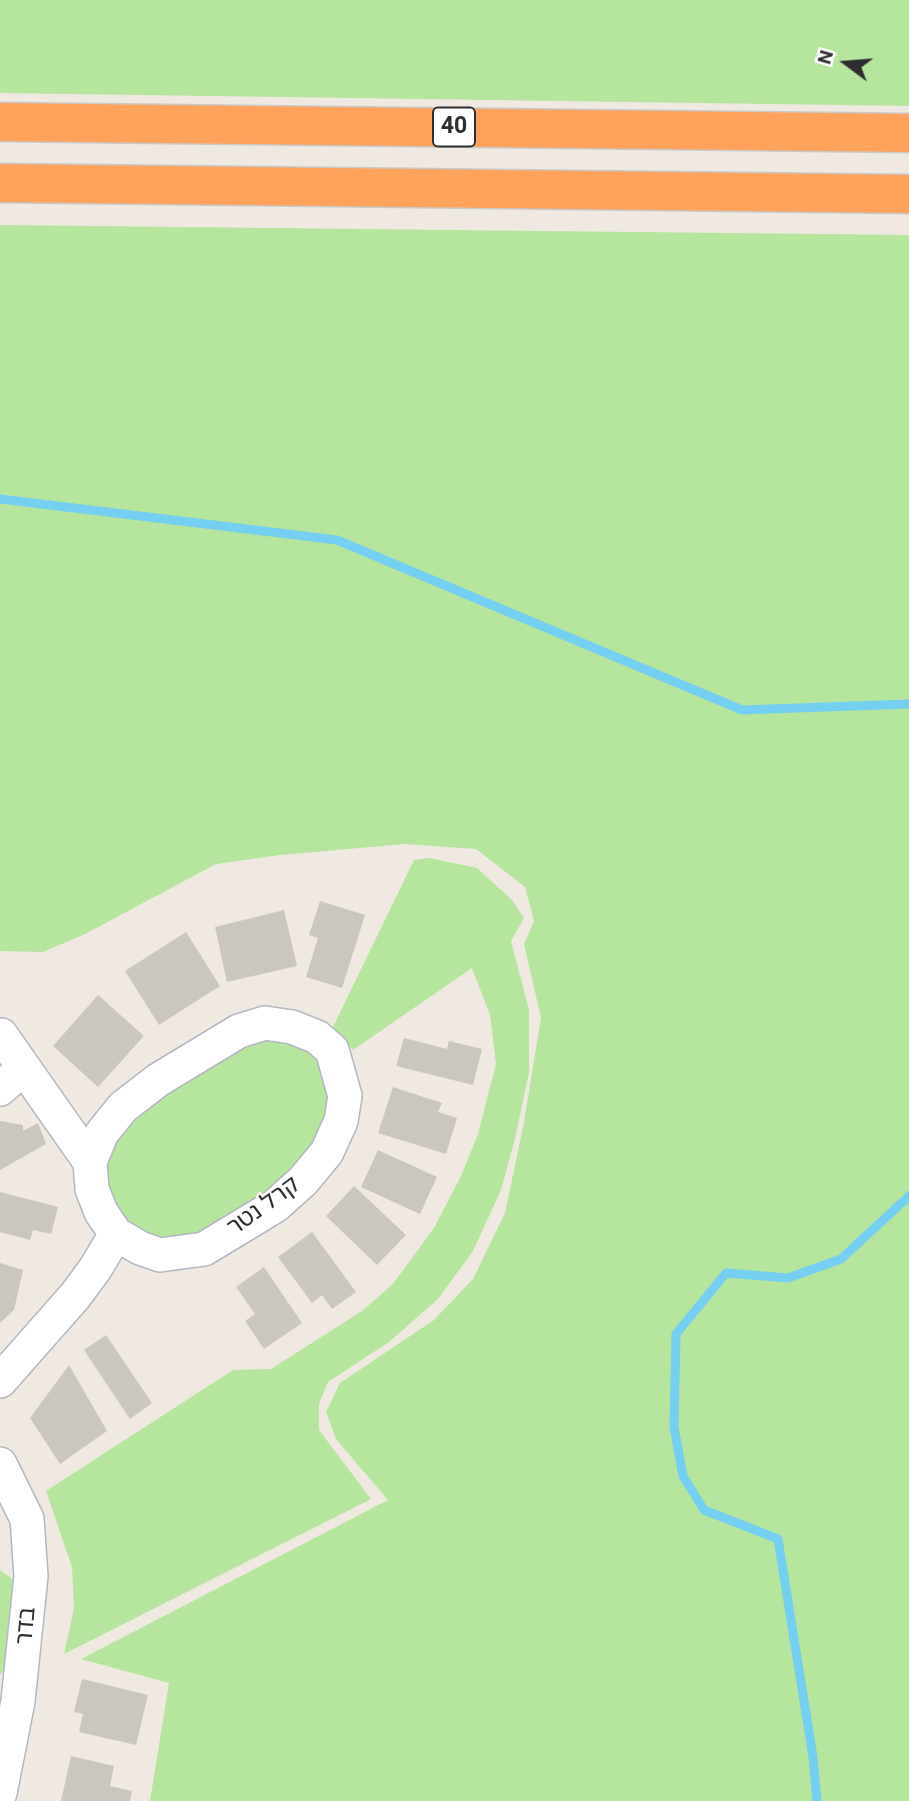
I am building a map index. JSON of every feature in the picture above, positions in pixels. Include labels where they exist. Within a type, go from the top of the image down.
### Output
[{"type":"highway","name":"40","points":[[0,122],[909,133]]},
{"type":"highway","points":[[0,183],[909,194]]},
{"type":"street","name":"קרל נטר","points":[[90,1162],[102,1133],[124,1107],[158,1080],[239,1031],[265,1023],[292,1027],[317,1037],[332,1050],[345,1096],[341,1121],[327,1152],[303,1181],[275,1206],[204,1248],[160,1255],[140,1248],[116,1234]]},
{"type":"street","points":[[0,1381],[75,1296],[116,1234],[101,1212],[92,1189],[90,1162],[12,1079],[1,1035]]},
{"type":"street","name":"בדר","points":[[0,1464],[27,1519],[31,1576],[19,1690],[0,1793]]},
{"type":"green space","points":[[0,0],[909,0],[909,106],[0,93]]},
{"type":"green space","points":[[0,225],[909,235],[909,1801],[150,1801],[169,1683],[81,1659],[388,1500],[336,1439],[326,1412],[340,1383],[434,1320],[473,1279],[505,1213],[524,1122],[541,1018],[524,944],[534,921],[525,887],[476,849],[405,844],[280,855],[216,864],[85,934],[43,952],[0,951]]},
{"type":"green space","points":[[429,858],[477,868],[512,900],[524,918],[511,941],[529,1010],[529,1072],[501,1190],[473,1251],[438,1299],[389,1342],[328,1382],[319,1404],[319,1430],[371,1499],[64,1654],[74,1608],[72,1567],[46,1491],[233,1370],[271,1369],[362,1311],[393,1284],[434,1228],[461,1176],[478,1134],[496,1064],[490,1015],[472,968],[353,1050],[333,1027],[414,860]]},
{"type":"green space","points":[[266,1035],[311,1047],[328,1075],[330,1117],[295,1173],[200,1237],[161,1243],[124,1225],[112,1207],[102,1164],[112,1139],[164,1089]]},
{"type":"green space","points":[[0,1570],[18,1583],[9,1664],[0,1675]]},
{"type":"building","points":[[320,901],[365,915],[342,988],[306,977],[318,938],[309,935]]},
{"type":"building","points":[[284,910],[297,966],[227,982],[215,927]]},
{"type":"building","points":[[186,932],[220,986],[159,1025],[125,971]]},
{"type":"building","points":[[98,995],[144,1036],[98,1087],[53,1046]]},
{"type":"building","points":[[404,1038],[447,1049],[449,1041],[482,1049],[473,1085],[396,1066]]},
{"type":"building","points":[[393,1087],[442,1103],[438,1112],[457,1118],[446,1154],[378,1133]]},
{"type":"building","points":[[0,1121],[23,1125],[23,1131],[38,1123],[46,1144],[0,1170]]},
{"type":"building","points":[[378,1150],[437,1177],[420,1214],[361,1187]]},
{"type":"building","points":[[354,1186],[406,1235],[377,1265],[326,1216]]},
{"type":"building","points":[[0,1192],[58,1207],[51,1234],[33,1230],[30,1240],[0,1232]]},
{"type":"building","points":[[312,1232],[356,1292],[332,1309],[322,1295],[312,1303],[278,1257]]},
{"type":"building","points":[[0,1263],[23,1270],[14,1310],[0,1323]]},
{"type":"building","points":[[264,1267],[302,1323],[264,1349],[245,1321],[255,1314],[236,1287]]},
{"type":"building","points":[[106,1335],[152,1403],[130,1419],[84,1350]]},
{"type":"building","points":[[69,1365],[107,1431],[60,1464],[30,1418]]},
{"type":"building","points":[[82,1679],[148,1695],[136,1745],[79,1732],[83,1714],[74,1712]]},
{"type":"building","points":[[71,1756],[114,1766],[110,1786],[132,1791],[130,1801],[61,1801]]},
{"type":"waterway","points":[[0,499],[337,540],[742,710],[909,704]]},
{"type":"waterway","points":[[817,1801],[813,1757],[778,1539],[704,1510],[683,1476],[674,1427],[676,1334],[726,1273],[788,1278],[841,1259],[909,1196]]}]
